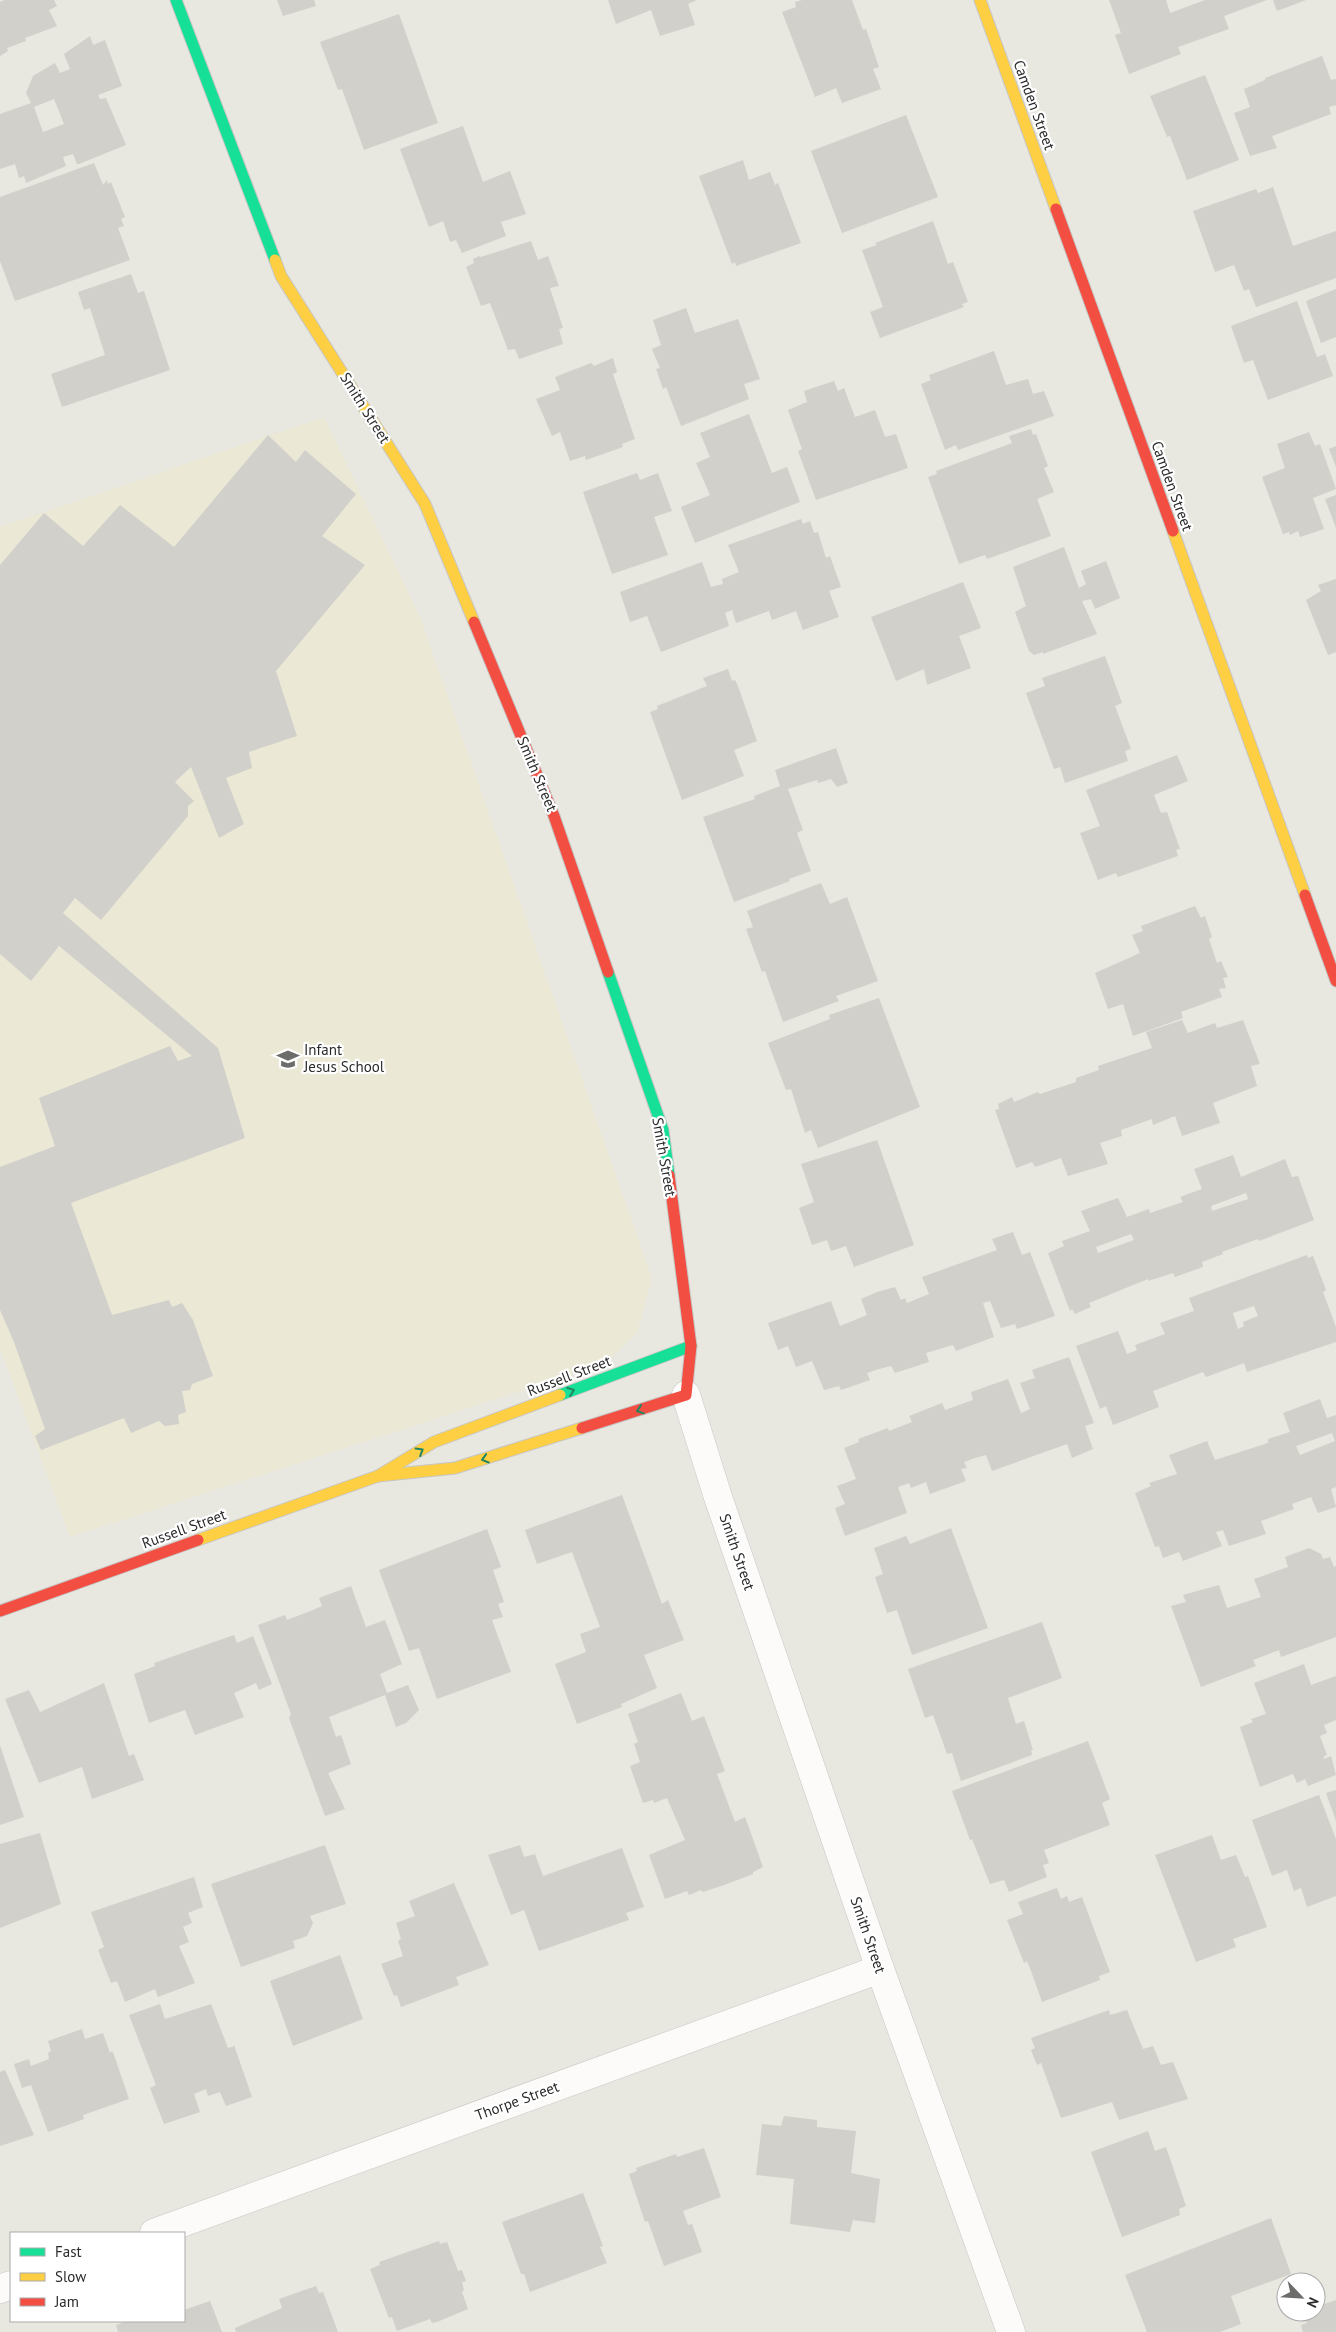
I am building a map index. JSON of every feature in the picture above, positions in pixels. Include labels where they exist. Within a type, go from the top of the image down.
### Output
[{"type":"street","name":"Smith Street","points":[[176,0],[282,276],[425,504],[554,816],[663,1130],[691,1346],[686,1395],[717,1494],[880,1969],[1011,2332]]},
{"type":"street","name":"Camden Street","points":[[980,0],[1336,981]]},
{"type":"street","name":"Russell Street","points":[[0,1611],[378,1476],[434,1442],[691,1346]]},
{"type":"street","name":"Russell Street","points":[[378,1476],[455,1468],[686,1395]]},
{"type":"street","name":"Thorpe Street","points":[[157,2232],[880,1969]]},
{"type":"shaded area","name":"Infant Jesus School","points":[[324,417],[420,617],[652,1278],[637,1333],[605,1364],[70,1537],[0,1348],[0,527]]},
{"type":"building","points":[[4,0],[54,0],[57,6],[49,10],[57,26],[25,38],[26,41],[7,48],[8,51],[0,56],[0,2]]},
{"type":"building","points":[[277,0],[314,0],[316,6],[283,16]]},
{"type":"building","points":[[608,0],[697,0],[688,4],[695,25],[660,36],[651,10],[616,24]]},
{"type":"building","points":[[802,0],[852,0],[863,30],[866,29],[879,67],[873,69],[881,89],[842,103],[836,88],[815,97],[782,12],[796,7],[795,2]]},
{"type":"building","points":[[1109,0],[1166,0],[1170,13],[1205,0],[1267,0],[1224,16],[1229,29],[1178,47],[1181,54],[1129,74],[1115,35],[1121,33]]},
{"type":"building","points":[[1273,0],[1306,0],[1277,11]]},
{"type":"building","points":[[399,14],[438,123],[364,150],[342,89],[338,90],[320,42]]},
{"type":"building","points":[[90,36],[93,45],[105,40],[122,86],[98,95],[100,99],[106,98],[126,145],[79,164],[77,164],[73,154],[63,157],[66,166],[26,183],[24,176],[19,178],[15,164],[0,169],[0,114],[31,103],[26,93],[33,76],[55,63],[60,73],[70,69],[64,54]],"holes":[[[54,99],[64,124],[43,132],[34,107]]]},
{"type":"building","points":[[1322,56],[1331,80],[1336,79],[1336,105],[1329,107],[1331,114],[1272,136],[1277,148],[1250,156],[1234,113],[1250,107],[1244,89],[1265,80],[1265,78]]},
{"type":"building","points":[[1205,75],[1239,160],[1187,180],[1170,136],[1167,137],[1150,96]]},
{"type":"building","points":[[906,115],[938,197],[842,233],[811,151]]},
{"type":"building","points":[[463,126],[483,182],[510,171],[526,214],[501,222],[506,236],[462,253],[456,240],[450,242],[443,221],[429,227],[400,149]]},
{"type":"building","points":[[743,160],[749,180],[770,172],[775,185],[778,183],[801,243],[736,266],[735,262],[732,264],[699,176]]},
{"type":"building","points":[[94,163],[103,185],[107,180],[108,184],[111,182],[125,217],[121,219],[124,226],[118,228],[130,260],[15,301],[0,261],[0,197]]},
{"type":"building","points":[[1273,187],[1293,246],[1336,231],[1336,278],[1256,307],[1249,289],[1244,291],[1234,265],[1215,272],[1193,211],[1256,189],[1258,193]]},
{"type":"building","points":[[933,221],[948,264],[953,262],[968,302],[962,304],[964,307],[880,338],[870,312],[883,307],[862,250],[877,245],[875,243]]},
{"type":"building","points":[[531,241],[538,260],[548,256],[559,286],[550,288],[563,328],[559,329],[563,344],[519,359],[515,349],[508,350],[490,303],[481,306],[466,267],[474,263],[473,259],[479,256],[481,257]]},
{"type":"building","points":[[131,274],[138,293],[144,291],[170,370],[62,407],[51,374],[105,355],[90,308],[84,310],[78,292]]},
{"type":"building","points":[[1336,289],[1336,337],[1321,343],[1306,301]]},
{"type":"building","points":[[1297,301],[1317,357],[1325,354],[1333,376],[1268,400],[1253,360],[1244,363],[1231,326]]},
{"type":"building","points":[[686,308],[695,333],[738,319],[760,379],[744,384],[749,399],[681,426],[666,387],[663,389],[656,369],[660,368],[652,349],[661,345],[653,320]]},
{"type":"building","points":[[994,351],[1006,385],[1028,379],[1033,394],[1044,391],[1054,416],[958,450],[956,445],[945,450],[921,384],[931,380],[929,375]]},
{"type":"building","points":[[613,358],[617,372],[613,374],[635,439],[622,444],[623,447],[586,460],[585,456],[570,461],[560,432],[552,436],[536,399],[560,390],[555,377],[591,363],[594,366]]},
{"type":"building","points":[[834,381],[838,391],[844,388],[855,417],[875,410],[885,437],[896,434],[908,468],[816,500],[798,451],[802,449],[788,410],[807,402],[804,391]]},
{"type":"building","points":[[749,414],[772,473],[787,467],[800,502],[695,543],[681,507],[710,495],[696,463],[710,457],[700,433]]},
{"type":"building","points":[[1031,429],[1033,435],[1036,434],[1048,466],[1044,468],[1054,492],[1037,499],[1051,536],[987,559],[985,555],[959,564],[928,477],[937,474],[936,471],[1012,443],[1009,436]]},
{"type":"building","points":[[1309,432],[1315,446],[1320,444],[1336,489],[1313,498],[1324,529],[1300,537],[1298,531],[1290,535],[1289,532],[1283,534],[1262,477],[1285,468],[1277,444]]},
{"type":"building","points":[[268,435],[296,462],[305,450],[356,494],[322,536],[365,565],[276,671],[297,736],[249,752],[252,768],[226,778],[244,824],[219,838],[191,767],[175,782],[194,801],[188,806],[188,816],[101,920],[75,898],[63,913],[218,1048],[245,1138],[71,1203],[112,1315],[169,1300],[172,1307],[182,1303],[193,1320],[213,1376],[192,1384],[190,1390],[182,1391],[186,1412],[178,1415],[179,1424],[165,1426],[159,1421],[131,1433],[124,1418],[41,1450],[35,1436],[45,1429],[14,1342],[0,1310],[0,1167],[55,1146],[39,1098],[170,1046],[178,1061],[192,1056],[59,946],[31,981],[0,954],[0,565],[44,513],[83,546],[120,505],[174,547]]},
{"type":"building","points":[[1336,446],[1336,467],[1329,449]]},
{"type":"building","points":[[637,473],[640,480],[658,473],[672,511],[654,517],[668,555],[612,574],[583,492]]},
{"type":"building","points":[[1336,495],[1336,528],[1325,499]]},
{"type":"building","points":[[801,519],[803,524],[810,521],[814,533],[818,532],[826,558],[830,556],[841,587],[829,591],[839,617],[803,630],[796,611],[772,620],[769,611],[736,623],[732,610],[725,613],[729,626],[661,652],[647,616],[630,622],[620,592],[702,562],[711,587],[723,584],[722,579],[739,572],[728,545]]},
{"type":"building","points":[[1064,547],[1079,588],[1086,584],[1081,571],[1106,561],[1120,598],[1095,609],[1091,599],[1082,601],[1097,634],[1043,654],[1043,652],[1034,655],[1029,651],[1015,612],[1026,606],[1013,567]]},
{"type":"building","points":[[1336,579],[1336,652],[1328,655],[1306,600],[1321,591],[1318,585]]},
{"type":"building","points":[[963,582],[981,628],[959,636],[971,668],[927,685],[924,669],[896,681],[871,617]]},
{"type":"building","points":[[1105,656],[1122,703],[1115,706],[1131,749],[1125,751],[1128,761],[1065,783],[1060,767],[1054,769],[1026,693],[1045,686],[1042,678]]},
{"type":"building","points":[[728,669],[732,681],[735,680],[738,686],[757,741],[734,750],[744,776],[682,800],[650,712],[658,709],[657,706],[707,686],[703,678]]},
{"type":"building","points":[[836,748],[848,783],[837,787],[831,779],[818,783],[817,780],[788,789],[803,830],[797,833],[811,871],[734,902],[703,817],[755,799],[754,796],[780,786],[775,770]]},
{"type":"building","points":[[1177,755],[1188,781],[1154,795],[1161,813],[1167,812],[1180,849],[1176,850],[1178,856],[1118,877],[1116,873],[1098,880],[1080,833],[1100,826],[1086,790]]},
{"type":"building","points":[[821,883],[830,904],[847,897],[878,981],[836,996],[839,1001],[783,1022],[765,971],[762,972],[746,929],[753,927],[747,911]]},
{"type":"building","points":[[1195,906],[1201,918],[1205,916],[1212,937],[1209,939],[1217,963],[1221,961],[1228,977],[1223,978],[1226,988],[1219,989],[1222,997],[1181,1012],[1183,1018],[1133,1036],[1123,1004],[1108,1009],[1095,973],[1140,953],[1132,935],[1143,931],[1141,926]]},
{"type":"building","points":[[879,998],[920,1107],[818,1148],[811,1130],[805,1133],[791,1089],[786,1090],[768,1043],[830,1019],[829,1015]]},
{"type":"building","points":[[1182,1020],[1188,1033],[1215,1023],[1217,1028],[1243,1020],[1260,1064],[1251,1066],[1257,1086],[1213,1103],[1220,1123],[1182,1136],[1175,1116],[1153,1125],[1152,1119],[1121,1130],[1122,1136],[1100,1143],[1108,1164],[1068,1176],[1061,1158],[1035,1167],[1032,1162],[1016,1168],[995,1110],[999,1109],[998,1104],[1012,1097],[1014,1102],[1038,1092],[1040,1094],[1076,1082],[1076,1078],[1099,1070],[1098,1066],[1152,1048],[1146,1032]]},
{"type":"building","points":[[877,1140],[914,1245],[854,1267],[846,1246],[831,1251],[827,1240],[812,1245],[799,1208],[814,1202],[801,1164]]},
{"type":"building","points":[[1233,1155],[1241,1177],[1285,1159],[1292,1177],[1298,1176],[1314,1220],[1259,1241],[1258,1239],[1222,1252],[1223,1254],[1202,1262],[1203,1267],[1175,1277],[1173,1273],[1148,1281],[1148,1279],[1089,1303],[1091,1307],[1075,1314],[1072,1309],[1070,1311],[1048,1253],[1064,1246],[1062,1241],[1090,1231],[1081,1211],[1118,1198],[1127,1217],[1149,1209],[1150,1213],[1183,1202],[1180,1197],[1202,1189],[1194,1169]],"holes":[[[1246,1193],[1248,1199],[1212,1211],[1211,1206]],[[1131,1234],[1134,1240],[1098,1253],[1096,1247]]]},
{"type":"building","points":[[1013,1232],[1022,1255],[1030,1252],[1055,1316],[1017,1329],[1015,1324],[1001,1328],[990,1301],[983,1303],[994,1337],[956,1351],[953,1345],[926,1353],[929,1362],[895,1373],[891,1366],[867,1373],[870,1380],[841,1390],[839,1386],[824,1390],[812,1361],[796,1367],[788,1346],[778,1350],[768,1323],[831,1301],[840,1326],[867,1315],[861,1299],[895,1287],[901,1300],[905,1298],[907,1303],[929,1294],[922,1277],[997,1250],[992,1239]]},
{"type":"building","points":[[1307,1255],[1308,1258],[1313,1256],[1326,1290],[1323,1292],[1336,1327],[1336,1342],[1247,1372],[1244,1363],[1206,1377],[1203,1372],[1153,1391],[1159,1407],[1113,1425],[1106,1406],[1100,1409],[1076,1346],[1118,1331],[1127,1354],[1137,1350],[1135,1345],[1165,1334],[1160,1323],[1194,1311],[1189,1298]],"holes":[[[1254,1306],[1258,1316],[1243,1322],[1244,1326],[1238,1329],[1233,1313]]]},
{"type":"building","points":[[1069,1357],[1094,1423],[1085,1426],[1093,1449],[1072,1458],[1067,1444],[992,1471],[986,1455],[975,1458],[964,1462],[967,1468],[961,1469],[966,1481],[930,1494],[926,1482],[911,1488],[909,1483],[898,1487],[907,1513],[845,1536],[835,1508],[845,1504],[837,1486],[856,1479],[844,1448],[859,1442],[858,1439],[888,1428],[889,1431],[912,1422],[909,1416],[942,1403],[945,1410],[973,1400],[971,1392],[1008,1379],[1021,1413],[1030,1409],[1020,1383],[1035,1378],[1032,1370]]},
{"type":"building","points":[[1320,1399],[1327,1418],[1336,1415],[1336,1487],[1331,1489],[1336,1507],[1318,1513],[1311,1497],[1292,1504],[1294,1509],[1261,1521],[1266,1534],[1229,1546],[1223,1530],[1216,1532],[1222,1546],[1183,1561],[1179,1552],[1163,1558],[1159,1546],[1155,1547],[1135,1493],[1151,1486],[1149,1483],[1177,1474],[1169,1455],[1207,1441],[1215,1460],[1268,1443],[1268,1439],[1290,1432],[1283,1413]],"holes":[[[1332,1433],[1335,1441],[1300,1455],[1296,1446]]]},
{"type":"building","points":[[622,1495],[662,1604],[668,1600],[684,1640],[644,1655],[657,1688],[621,1704],[622,1707],[577,1724],[555,1664],[586,1652],[580,1634],[600,1627],[572,1552],[537,1564],[525,1530]]},
{"type":"building","points":[[951,1528],[988,1628],[912,1655],[897,1610],[887,1613],[875,1577],[883,1574],[874,1548],[906,1536],[910,1544]]},
{"type":"building","points":[[487,1529],[501,1567],[493,1570],[504,1602],[498,1604],[503,1617],[492,1620],[511,1672],[437,1699],[419,1648],[409,1651],[379,1570]]},
{"type":"building","points":[[1309,1548],[1321,1554],[1323,1559],[1330,1557],[1334,1567],[1336,1566],[1336,1637],[1281,1657],[1279,1650],[1253,1660],[1256,1666],[1201,1687],[1171,1606],[1186,1602],[1183,1595],[1219,1585],[1227,1608],[1261,1597],[1254,1579],[1288,1567],[1285,1557]]},
{"type":"building","points":[[351,1586],[366,1627],[385,1620],[402,1664],[380,1674],[387,1693],[408,1685],[419,1710],[406,1723],[396,1727],[385,1695],[329,1717],[336,1737],[341,1735],[351,1764],[328,1773],[345,1809],[325,1816],[289,1718],[291,1714],[258,1625],[285,1615],[287,1620],[313,1610],[322,1606],[319,1598]]},
{"type":"building","points":[[1042,1622],[1062,1678],[1008,1698],[1016,1724],[1024,1721],[1033,1750],[1031,1750],[1032,1755],[961,1781],[952,1753],[947,1754],[933,1715],[925,1718],[908,1669]]},
{"type":"building","points":[[234,1635],[237,1643],[253,1636],[272,1684],[259,1690],[256,1683],[234,1693],[244,1717],[195,1735],[185,1710],[149,1723],[134,1674],[155,1666],[154,1663]]},
{"type":"building","points":[[1304,1664],[1311,1685],[1336,1676],[1336,1720],[1324,1725],[1327,1733],[1320,1736],[1327,1755],[1324,1756],[1324,1759],[1331,1756],[1336,1775],[1308,1786],[1305,1779],[1297,1783],[1293,1774],[1260,1787],[1240,1727],[1253,1722],[1251,1719],[1266,1714],[1254,1683]]},
{"type":"building","points":[[104,1683],[129,1756],[134,1754],[144,1780],[92,1799],[82,1767],[39,1783],[5,1699],[29,1690],[40,1712]]},
{"type":"building","points":[[681,1693],[692,1721],[704,1716],[725,1771],[717,1774],[735,1822],[745,1817],[763,1867],[753,1872],[753,1874],[703,1892],[701,1890],[689,1895],[687,1891],[665,1899],[649,1855],[685,1840],[667,1798],[654,1803],[653,1800],[643,1803],[630,1766],[640,1762],[634,1744],[638,1742],[628,1714]]},
{"type":"building","points":[[1088,1741],[1110,1799],[1102,1803],[1110,1825],[1044,1850],[1049,1863],[1043,1865],[1047,1877],[1009,1892],[1004,1880],[990,1884],[972,1839],[970,1840],[952,1791]]},
{"type":"building","points":[[0,1745],[24,1817],[0,1825]]},
{"type":"building","points":[[1336,1790],[1336,1821],[1326,1793]]},
{"type":"building","points":[[1319,1795],[1336,1839],[1336,1896],[1307,1907],[1301,1888],[1294,1891],[1287,1870],[1272,1876],[1252,1820]]},
{"type":"building","points":[[40,1833],[61,1904],[0,1928],[0,1844]]},
{"type":"building","points":[[1212,1835],[1221,1860],[1236,1855],[1245,1877],[1248,1876],[1267,1927],[1233,1939],[1236,1947],[1196,1962],[1155,1855]]},
{"type":"building","points":[[325,1845],[346,1904],[310,1916],[313,1923],[307,1936],[293,1941],[295,1948],[241,1967],[211,1884]]},
{"type":"building","points":[[520,1845],[524,1857],[535,1854],[543,1876],[622,1848],[644,1907],[626,1913],[629,1920],[539,1951],[524,1910],[511,1915],[488,1855]]},
{"type":"building","points":[[194,1877],[203,1907],[188,1913],[192,1923],[183,1927],[189,1942],[179,1946],[195,1983],[158,1997],[155,1989],[125,2002],[117,1981],[111,1983],[98,1950],[104,1947],[91,1912]]},
{"type":"building","points":[[454,1883],[489,1965],[456,1977],[459,1985],[401,2007],[397,1995],[394,1996],[381,1964],[403,1956],[398,1941],[401,1939],[396,1923],[415,1916],[409,1901]]},
{"type":"building","points":[[1057,1888],[1061,1899],[1067,1896],[1069,1902],[1082,1897],[1110,1972],[1099,1976],[1100,1980],[1042,2002],[1027,1961],[1024,1963],[1007,1920],[1023,1914],[1018,1902]]},
{"type":"building","points":[[340,1955],[363,2019],[293,2046],[270,1981]]},
{"type":"building","points":[[160,2004],[165,2019],[211,2004],[228,2048],[235,2046],[252,2097],[226,2106],[220,2092],[208,2096],[206,2089],[194,2094],[200,2112],[164,2124],[150,2088],[156,2085],[129,2015]]},
{"type":"building","points":[[1109,2010],[1110,2015],[1127,2010],[1143,2049],[1153,2046],[1161,2065],[1173,2062],[1188,2099],[1119,2120],[1112,2102],[1061,2118],[1041,2063],[1037,2065],[1031,2050],[1035,2048],[1031,2038]]},
{"type":"building","points":[[82,2029],[85,2039],[103,2033],[110,2053],[112,2051],[114,2055],[129,2099],[83,2115],[84,2119],[48,2132],[31,2085],[22,2088],[14,2064],[29,2059],[31,2066],[49,2059],[48,2053],[51,2051],[48,2041]]},
{"type":"building","points":[[5,2070],[34,2135],[0,2146],[0,2072]]},
{"type":"building","points":[[784,2116],[817,2120],[817,2127],[856,2131],[851,2173],[880,2179],[875,2223],[853,2220],[850,2232],[790,2224],[794,2179],[756,2175],[762,2124],[781,2126]]},
{"type":"building","points":[[1148,2131],[1155,2151],[1166,2147],[1186,2206],[1179,2209],[1180,2215],[1122,2237],[1091,2152]]},
{"type":"building","points":[[704,2148],[721,2197],[683,2211],[688,2225],[692,2224],[702,2252],[664,2266],[648,2221],[645,2222],[629,2174],[637,2171],[636,2168],[676,2154],[677,2157]]},
{"type":"building","points":[[583,2193],[603,2246],[600,2247],[607,2263],[530,2292],[524,2274],[521,2274],[502,2222]]},
{"type":"building","points":[[1271,2218],[1290,2272],[1276,2272],[1276,2280],[1231,2296],[1241,2324],[1220,2332],[1147,2332],[1125,2275]]},
{"type":"building","points":[[439,2241],[440,2244],[447,2242],[458,2271],[462,2270],[466,2281],[462,2282],[464,2290],[462,2292],[468,2309],[437,2322],[432,2323],[430,2319],[397,2331],[392,2317],[389,2318],[370,2269],[380,2265],[379,2262]]},
{"type":"building","points":[[316,2286],[319,2293],[323,2292],[338,2332],[236,2332],[235,2328],[282,2308],[279,2299]]},
{"type":"building","points":[[1336,2300],[1336,2332],[1303,2332],[1301,2325],[1307,2322],[1326,2322],[1326,2304]]},
{"type":"building","points":[[210,2301],[222,2332],[118,2332],[116,2325],[124,2322],[185,2322],[185,2310]]},
{"type":"traffic: fast","points":[[176,0],[275,260]]},
{"type":"traffic: fast","points":[[608,972],[663,1130],[669,1175]]},
{"type":"traffic: fast","points":[[560,1395],[691,1346]]},
{"type":"traffic: slow","points":[[980,0],[1056,209]]},
{"type":"traffic: slow","points":[[275,260],[281,276],[425,504],[474,622]]},
{"type":"traffic: slow","points":[[1173,531],[1305,895]]},
{"type":"traffic: slow","points":[[198,1540],[378,1476],[434,1442],[560,1395]]},
{"type":"traffic: slow","points":[[378,1476],[455,1468],[582,1428]]},
{"type":"traffic: jam","points":[[1056,209],[1173,531]]},
{"type":"traffic: jam","points":[[474,622],[554,816],[608,972]]},
{"type":"traffic: jam","points":[[1305,895],[1336,981]]},
{"type":"traffic: jam","points":[[582,1428],[686,1395],[691,1346],[669,1175]]},
{"type":"traffic: jam","points":[[0,1611],[198,1540]]},
{"type":"place","name":"Infant Jesus School","points":[[288,1059]]}]
